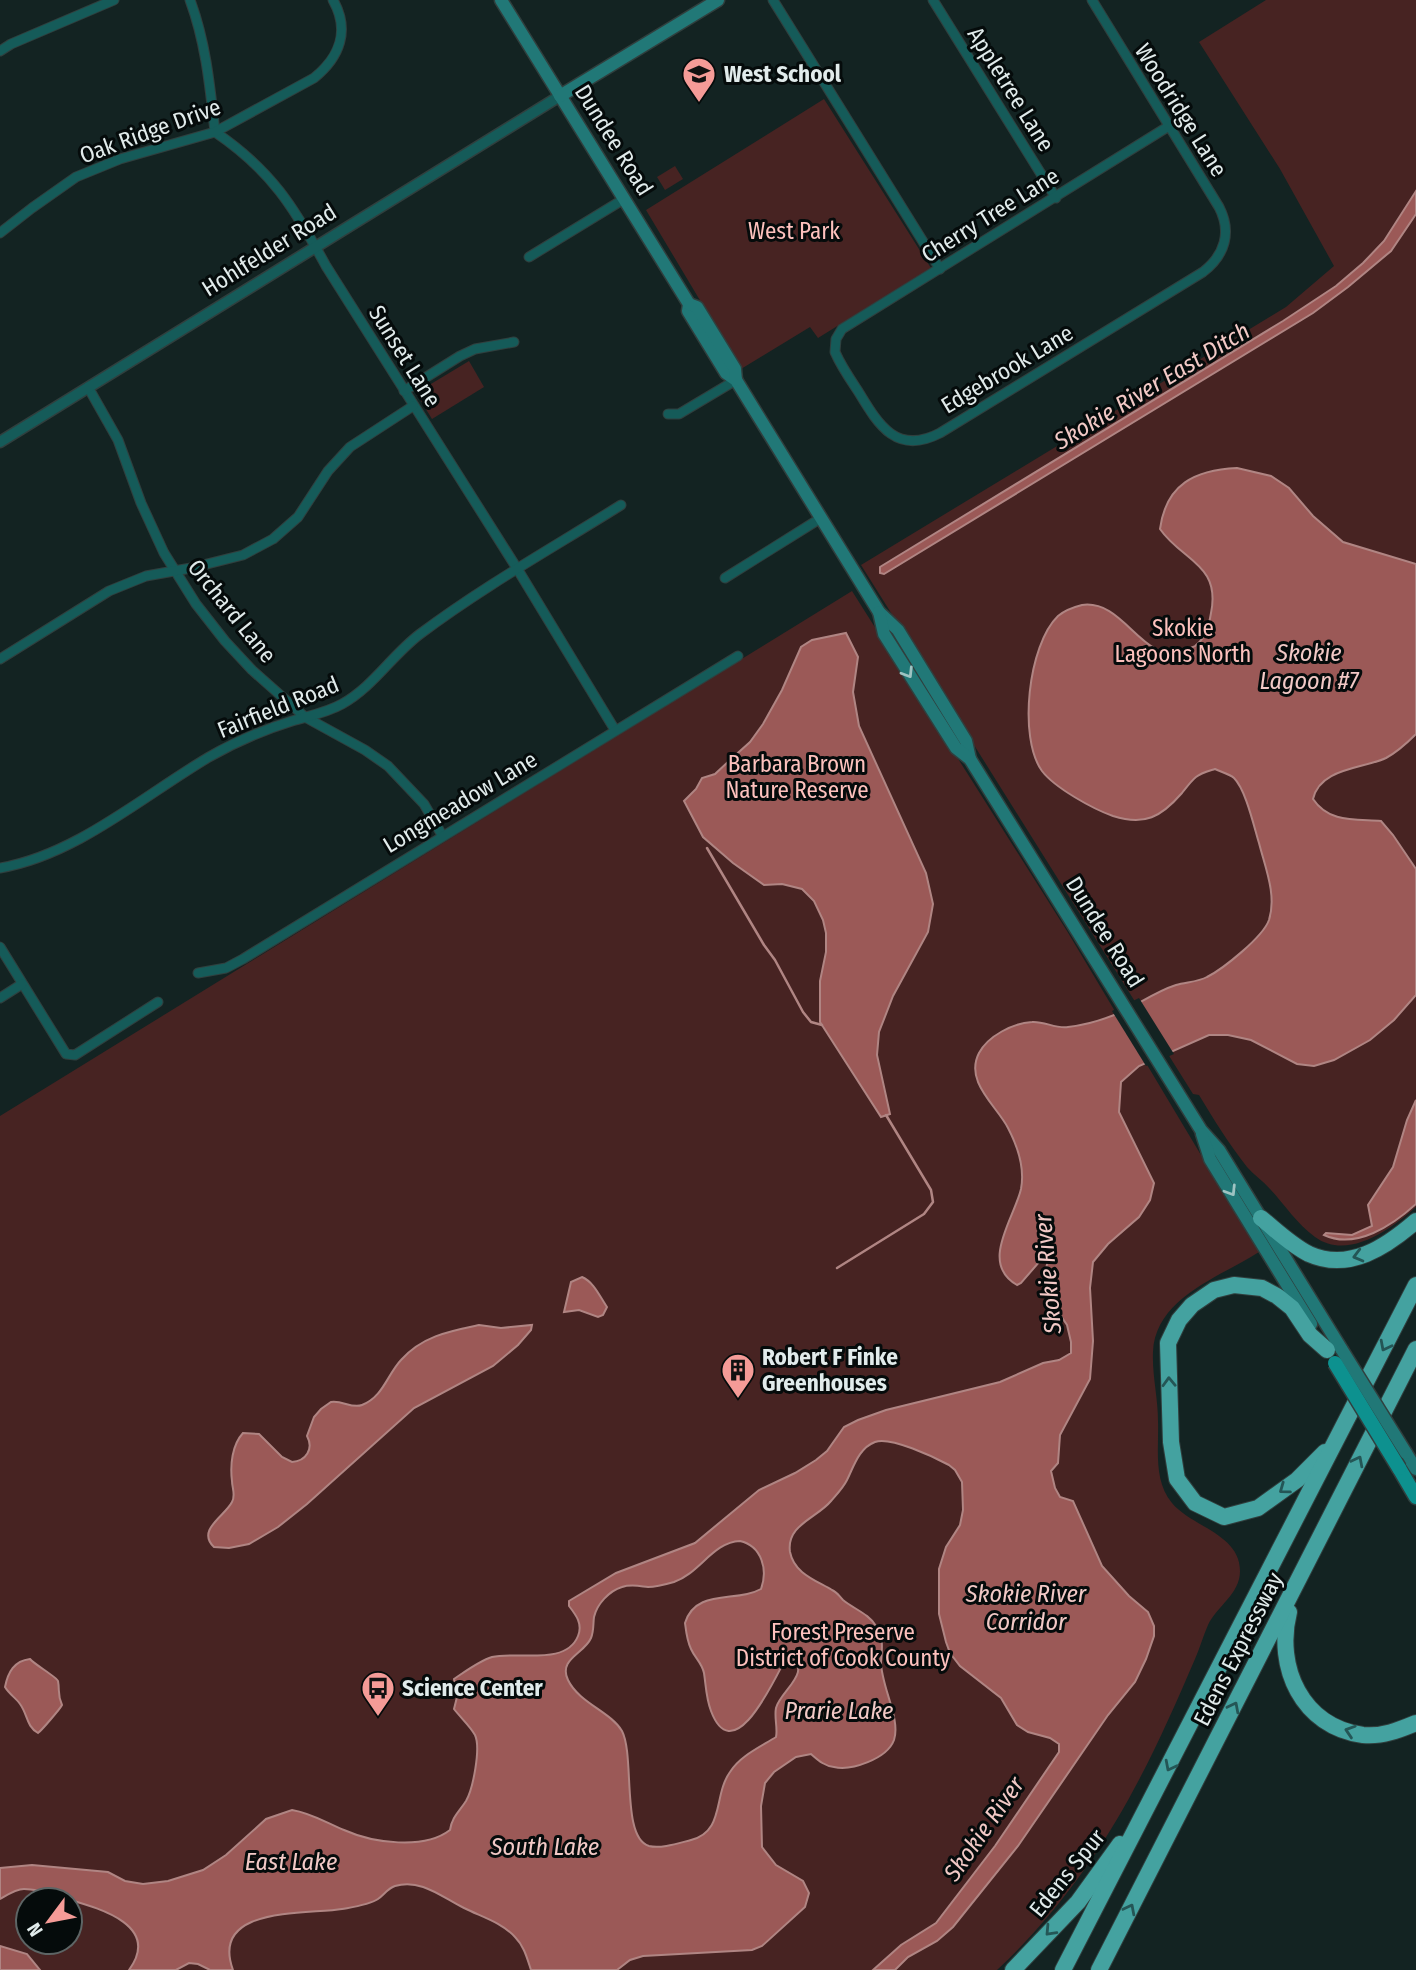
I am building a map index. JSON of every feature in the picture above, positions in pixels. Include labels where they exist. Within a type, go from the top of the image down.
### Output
[{"type":"highway","points":[[1261,1217],[1294,1245],[1309,1254],[1328,1259],[1359,1259],[1398,1237],[1416,1221]]},
{"type":"highway","points":[[1335,1354],[1310,1335],[1292,1308],[1262,1288],[1234,1285],[1214,1290],[1192,1305],[1179,1320],[1168,1343],[1171,1442],[1177,1479],[1195,1503],[1224,1517],[1258,1508],[1297,1480],[1335,1443]]},
{"type":"highway","name":"Edens Expressway","points":[[1152,1800],[1416,1285]]},
{"type":"highway","name":"Edens Expressway","points":[[1099,1970],[1416,1349]]},
{"type":"highway","points":[[1295,1588],[1285,1627],[1285,1656],[1294,1687],[1313,1711],[1336,1726],[1363,1735],[1389,1734],[1416,1723]]},
{"type":"highway","points":[[1063,1970],[1152,1800]]},
{"type":"highway","name":"Edens Spur","points":[[1013,1970],[1078,1902],[1152,1800]]},
{"type":"main road","name":"Dundee Road","points":[[501,0],[689,304],[688,311],[726,373],[736,380],[879,612],[898,630],[967,741],[970,759],[1201,1130],[1219,1150],[1261,1217],[1416,1497]]},
{"type":"main road","points":[[560,96],[718,0]]},
{"type":"main road","name":"Dundee Road","points":[[1201,1130],[1210,1159],[1335,1354],[1416,1469]]},
{"type":"street","points":[[0,51],[114,0]]},
{"type":"street","points":[[190,0],[208,65],[215,132]]},
{"type":"street","name":"Oak Ridge Drive","points":[[0,233],[76,177],[120,159],[192,141],[215,132],[314,78],[325,69],[339,48],[343,29],[333,0]]},
{"type":"street","points":[[773,0],[940,269]]},
{"type":"street","name":"Appletree Lane","points":[[933,0],[1056,198]]},
{"type":"street","name":"Woodridge Lane","points":[[1092,0],[1223,216],[1226,225],[1224,243]]},
{"type":"street","name":"Hohlfelder Road","points":[[0,442],[560,96]]},
{"type":"street","name":"Cherry Tree Lane","points":[[836,339],[848,324],[1169,126]]},
{"type":"street","name":"Sunset Lane","points":[[215,132],[266,173],[298,217],[615,730]]},
{"type":"street","points":[[529,257],[624,200]]},
{"type":"street","name":"Edgebrook Lane","points":[[836,339],[835,352],[839,360],[885,432],[901,438],[923,439],[940,433],[1203,272],[1218,259],[1224,243]]},
{"type":"street","points":[[404,391],[475,349],[514,342]]},
{"type":"street","points":[[668,414],[675,416],[685,412],[736,380]]},
{"type":"street","name":"Orchard Lane","points":[[88,387],[118,440],[141,503],[174,570],[225,641],[252,670],[305,717],[388,766],[424,804],[442,835]]},
{"type":"street","points":[[0,659],[110,591],[146,576],[191,569],[243,555],[273,539],[298,517],[328,471],[350,447],[413,406]]},
{"type":"street","name":"Fairfield Road","points":[[0,869],[23,864],[66,847],[226,747],[271,728],[326,712],[356,695],[415,638],[451,611],[621,505]]},
{"type":"street","points":[[725,578],[821,518]]},
{"type":"street","name":"Longmeadow Lane","points":[[198,973],[226,968],[243,959],[738,656]]},
{"type":"street","points":[[0,947],[66,1054],[71,1056],[158,1002]]},
{"type":"street","points":[[0,998],[22,984]]},
{"type":"green space","name":"Skokie Lagoons North","points":[[1266,0],[1416,0],[1416,1199],[1354,1237],[1327,1237],[1351,1238],[1375,1232],[1397,1220],[1416,1204],[1416,1207],[1382,1232],[1355,1244],[1341,1246],[1328,1244],[1302,1226],[1247,1167],[1199,1095],[1193,1094],[861,565],[1286,307],[1334,266],[1280,169],[1199,42]]},
{"type":"green space","name":"West Park","points":[[824,99],[931,268],[818,338],[810,327],[741,369],[646,210]]},
{"type":"green space","points":[[675,166],[683,179],[665,190],[657,177]]},
{"type":"green space","points":[[469,361],[484,387],[432,419],[416,393]]},
{"type":"green space","name":"Forest Preserve District of Cook County","points":[[852,591],[1067,931],[1259,1252],[1192,1291],[1165,1317],[1157,1333],[1153,1369],[1158,1412],[1158,1464],[1162,1484],[1172,1503],[1232,1548],[1238,1558],[1240,1571],[1232,1593],[1208,1625],[1158,1741],[1106,1838],[1055,1908],[997,1970],[0,1970],[0,1116]]},
{"type":"water","points":[[1416,191],[1416,214],[1391,251],[1313,313],[884,574],[880,573],[880,567],[1336,286],[1384,241]]},
{"type":"water","points":[[1237,468],[1271,476],[1289,488],[1313,516],[1343,542],[1416,564],[1416,734],[1386,758],[1333,775],[1317,789],[1313,799],[1319,807],[1335,816],[1381,821],[1416,869],[1416,995],[1394,1020],[1370,1040],[1334,1060],[1314,1066],[1297,1064],[1251,1040],[1228,1035],[1209,1035],[1139,1066],[1121,1082],[1119,1112],[1154,1183],[1150,1200],[1139,1217],[1108,1244],[1093,1262],[1090,1288],[1093,1341],[1090,1379],[1060,1435],[1058,1463],[1051,1471],[1060,1497],[1073,1501],[1102,1566],[1129,1596],[1148,1612],[1154,1626],[1154,1636],[1135,1682],[1108,1715],[1018,1846],[953,1927],[937,1941],[908,1957],[895,1970],[873,1970],[901,1945],[936,1923],[995,1846],[1059,1752],[1059,1744],[1017,1725],[1001,1698],[960,1666],[950,1653],[939,1614],[939,1569],[946,1547],[960,1525],[963,1510],[962,1482],[955,1470],[912,1448],[882,1441],[865,1448],[838,1493],[798,1528],[790,1543],[790,1552],[801,1571],[869,1618],[879,1631],[882,1671],[895,1722],[894,1740],[884,1753],[876,1758],[850,1767],[827,1765],[811,1754],[796,1757],[774,1772],[765,1783],[761,1806],[762,1847],[776,1865],[803,1881],[809,1893],[805,1907],[762,1946],[752,1950],[643,1956],[630,1960],[617,1970],[531,1970],[521,1944],[504,1927],[431,1890],[405,1884],[393,1887],[378,1899],[361,1906],[266,1917],[248,1924],[235,1934],[229,1949],[233,1970],[210,1970],[189,1963],[176,1970],[129,1970],[137,1954],[138,1941],[132,1930],[122,1921],[84,1905],[84,1886],[14,1886],[14,1891],[0,1899],[0,1868],[32,1865],[108,1872],[125,1881],[143,1884],[168,1881],[203,1870],[226,1855],[266,1819],[292,1810],[356,1835],[383,1841],[413,1842],[439,1836],[450,1830],[454,1818],[469,1795],[477,1758],[475,1735],[454,1709],[457,1697],[454,1679],[492,1657],[540,1656],[563,1651],[572,1645],[580,1628],[569,1601],[616,1573],[695,1543],[759,1490],[816,1460],[827,1451],[844,1427],[886,1410],[1000,1382],[1071,1353],[1067,1325],[1045,1293],[1044,1278],[1049,1255],[1046,1254],[1017,1285],[1006,1276],[1001,1265],[1002,1240],[1021,1189],[1021,1165],[1018,1150],[1008,1128],[979,1084],[975,1064],[979,1053],[988,1041],[1017,1025],[1036,1022],[1064,1027],[1089,1023],[1124,1011],[1169,987],[1207,977],[1232,960],[1259,935],[1269,920],[1272,901],[1267,871],[1249,809],[1242,791],[1230,775],[1215,769],[1200,774],[1167,808],[1152,817],[1134,820],[1113,816],[1095,808],[1048,778],[1035,756],[1030,737],[1033,669],[1039,648],[1058,616],[1082,605],[1097,606],[1110,611],[1144,641],[1167,653],[1194,647],[1199,643],[1210,618],[1213,597],[1210,584],[1198,565],[1160,529],[1163,514],[1176,490],[1185,482],[1208,472]],"holes":[[[740,1541],[754,1548],[763,1567],[761,1589],[698,1605],[690,1612],[685,1623],[690,1646],[703,1669],[711,1711],[720,1727],[731,1731],[742,1726],[754,1714],[787,1656],[795,1662],[797,1674],[776,1708],[776,1737],[734,1766],[725,1781],[714,1821],[709,1829],[691,1840],[664,1846],[649,1846],[640,1840],[635,1828],[626,1743],[622,1731],[573,1688],[568,1680],[566,1667],[588,1644],[596,1612],[608,1595],[617,1589],[625,1586],[651,1587],[674,1582],[730,1543]]]},
{"type":"water","points":[[846,633],[858,657],[853,692],[859,726],[926,873],[933,904],[928,932],[893,996],[879,1032],[877,1055],[890,1114],[881,1117],[820,1022],[820,981],[826,952],[826,933],[814,901],[802,889],[782,884],[764,885],[733,863],[703,837],[684,801],[702,778],[715,774],[750,742],[782,690],[801,647],[812,640]]},
{"type":"water","points":[[1416,1100],[1416,1204],[1373,1233],[1349,1239],[1324,1235],[1352,1235],[1372,1226],[1368,1205],[1393,1167]]},
{"type":"water","points":[[582,1277],[593,1286],[607,1307],[603,1315],[598,1317],[579,1310],[564,1312],[571,1282]]},
{"type":"water","points":[[479,1325],[501,1328],[532,1325],[518,1345],[493,1366],[414,1408],[278,1527],[249,1544],[229,1548],[214,1547],[209,1541],[210,1529],[233,1499],[231,1468],[236,1443],[243,1433],[259,1434],[282,1457],[292,1462],[297,1461],[305,1457],[309,1450],[307,1436],[314,1417],[321,1409],[331,1402],[362,1405],[375,1397],[396,1366],[418,1345],[447,1332]]},
{"type":"water","points":[[30,1659],[57,1679],[62,1705],[38,1733],[31,1727],[20,1704],[5,1687],[13,1668]]},
{"type":"water","points":[[0,1946],[14,1950],[14,1956],[29,1956],[40,1970],[0,1970]]},
{"type":"pier","points":[[1139,998],[1174,1054],[1146,1066],[1112,1011]]},
{"type":"waterway","points":[[707,848],[775,960],[803,1012],[811,1022],[822,1025]]},
{"type":"waterway","points":[[837,1268],[924,1214],[933,1202],[931,1190],[886,1115]]},
{"type":"place","name":"West School","points":[[699,104]]},
{"type":"place","name":"Robert F Finke Greenhouses","points":[[738,1400]]},
{"type":"place","name":"Science Center","points":[[378,1718]]},
{"type":"water label","name":"Skokie River East Ditch","points":[[1152,386]]},
{"type":"water label","name":"Skokie Lagoon #7","points":[[1309,667]]},
{"type":"water label","name":"Skokie River","points":[[1048,1274]]},
{"type":"water label","name":"Skokie River Corridor","points":[[1026,1608]]},
{"type":"water label","name":"Prarie Lake","points":[[839,1711]]},
{"type":"water label","name":"Skokie River","points":[[984,1829]]},
{"type":"water label","name":"South Lake","points":[[545,1847]]},
{"type":"water label","name":"East Lake","points":[[291,1862]]},
{"type":"park label","name":"Barbara Brown Nature Reserve","points":[[797,777]]}]
